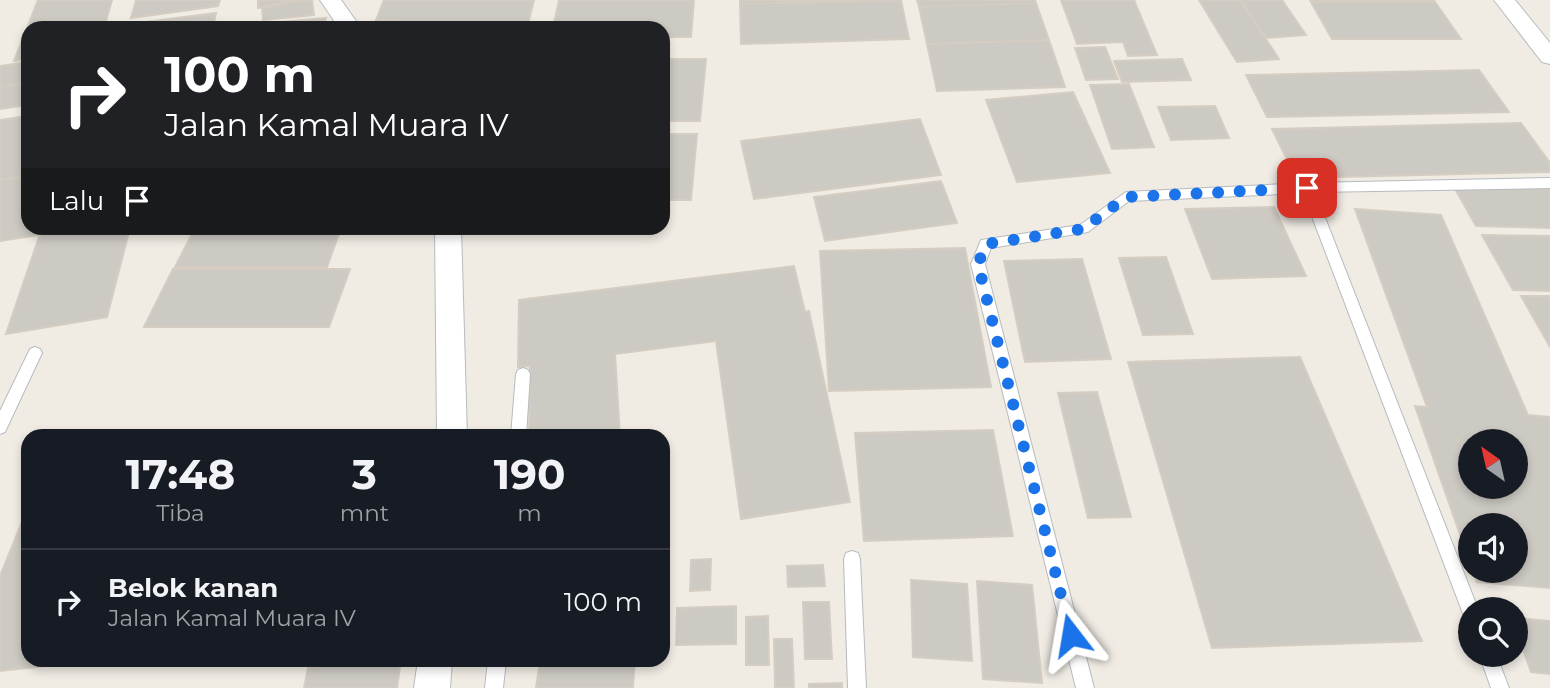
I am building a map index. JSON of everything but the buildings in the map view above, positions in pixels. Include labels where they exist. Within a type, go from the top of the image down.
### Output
[{"type":"street","points":[[330,0],[345,21]]},
{"type":"street","points":[[1504,0],[1550,57]]},
{"type":"street","points":[[448,235],[453,429]]},
{"type":"street","points":[[432,688],[434,667]]},
{"type":"lane","points":[[1085,688],[978,264],[986,244],[1083,229],[1126,197],[1307,188],[1550,183]]},
{"type":"lane","points":[[1307,188],[1465,597]]},
{"type":"lane","points":[[0,427],[35,353]]},
{"type":"lane","points":[[519,429],[523,374]]},
{"type":"lane","points":[[852,559],[857,688]]},
{"type":"lane","points":[[494,688],[496,667]]},
{"type":"lane","points":[[1492,667],[1500,688]]},
{"type":"route","points":[[1071,635],[978,264],[986,244],[1083,229],[1126,197],[1307,188]]}]
